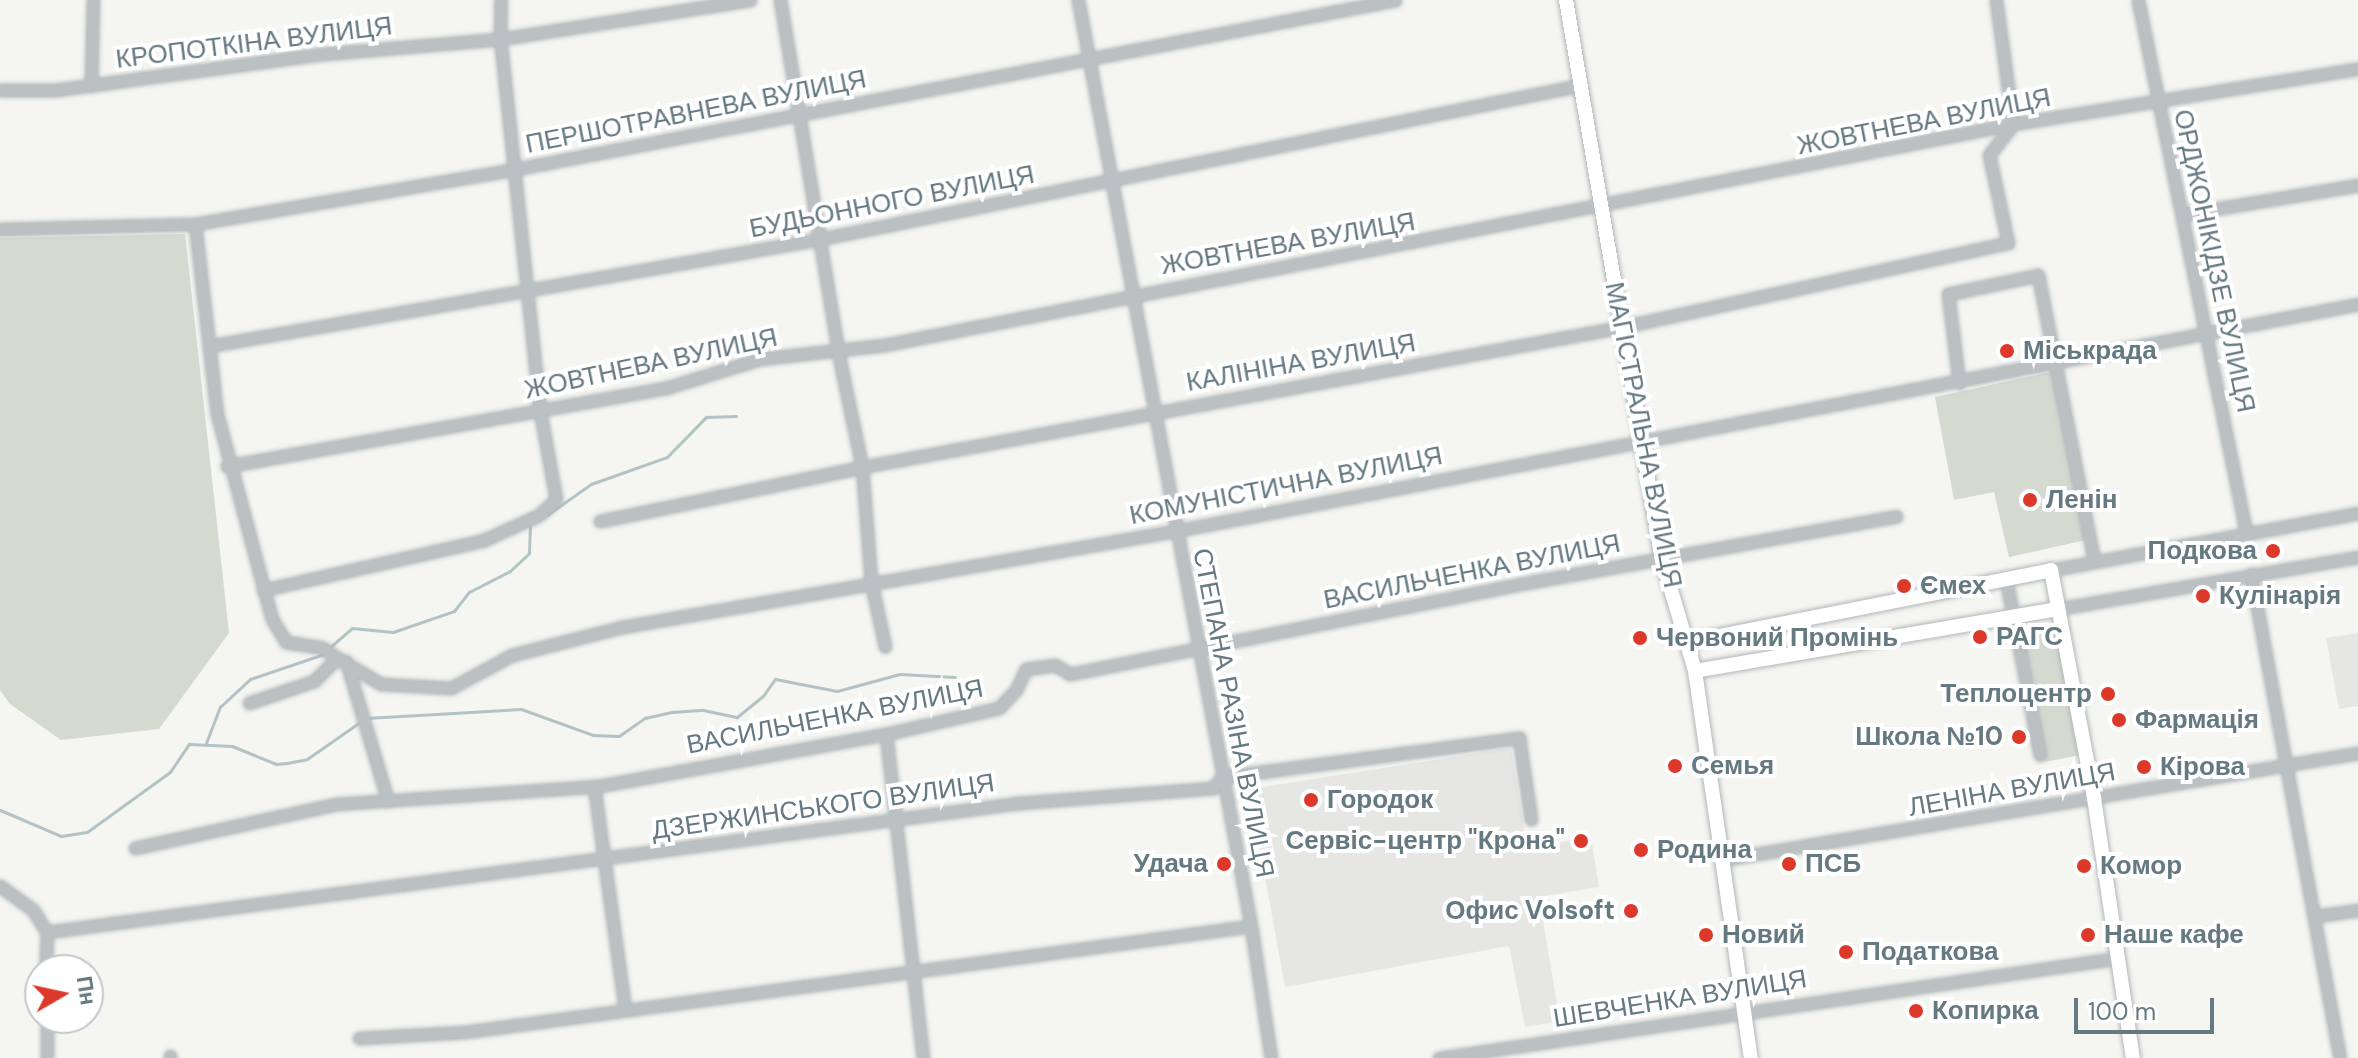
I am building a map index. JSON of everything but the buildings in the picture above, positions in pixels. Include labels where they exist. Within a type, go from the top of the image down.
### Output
[{"type":"street","points":[[91,86],[93,0]]},
{"type":"street","points":[[263,590],[484,540],[539,515],[556,499],[540,411],[530,292],[500,39],[501,0]]},
{"type":"street","name":"КРОПОТКІНА ВУЛИЦЯ","points":[[0,90],[91,86],[322,54],[500,39],[750,0]]},
{"type":"street","points":[[780,0],[838,352],[862,467],[871,582],[885,646]]},
{"type":"street","name":"СТЕПАНА РАЗІНА ВУЛИЦЯ","points":[[1078,0],[1251,926],[1271,1058]]},
{"type":"street","name":"ПЕРШОТРАВНЕВА ВУЛИЦЯ","points":[[0,229],[195,224],[516,169],[1395,0]]},
{"type":"street","name":"МАГІСТРАЛЬНА ВУЛИЦЯ","points":[[1566,0],[1662,560],[1689,642],[1695,671],[1751,1058]]},
{"type":"street","points":[[1996,0],[2013,124]]},
{"type":"street","name":"ОРДЖОНІКІДЗЕ ВУЛИЦЯ","points":[[2138,0],[2158,104],[2185,214],[2246,532]]},
{"type":"street","name":"ЖОВТНЕВА ВУЛИЦЯ","points":[[227,466],[666,388],[759,359],[838,352],[1601,209],[2013,124],[2158,104],[2358,69]]},
{"type":"street","name":"БУДЬОННОГО ВУЛИЦЯ","points":[[209,346],[820,239],[1581,85]]},
{"type":"street","name":"КАЛІНІНА ВУЛИЦЯ","points":[[600,521],[862,467],[1622,327],[2008,243],[1989,155],[2013,124]]},
{"type":"street","points":[[2185,214],[2358,185]]},
{"type":"street","points":[[195,224],[227,466],[263,590],[286,642],[334,655]]},
{"type":"street","points":[[1959,383],[1947,299],[1955,290],[2038,275],[2094,561]]},
{"type":"street","name":"КОМУНІСТИЧНА ВУЛИЦЯ","points":[[334,655],[381,684],[451,688],[512,655],[622,627],[1175,531],[1641,440],[2057,365],[2358,304]]},
{"type":"street","points":[[1689,642],[2094,561],[2358,513]]},
{"type":"street","name":"ВАСИЛЬЧЕНКА ВУЛИЦЯ","points":[[135,848],[292,811],[594,786],[886,734],[999,708],[1016,690],[1026,669],[1055,665],[1070,674],[1198,647],[1896,516]]},
{"type":"street","points":[[1695,671],[2358,557]]},
{"type":"street","points":[[2051,570],[2094,798],[2133,1058]]},
{"type":"street","points":[[2251,574],[2340,1058]]},
{"type":"street","points":[[2006,579],[2040,755]]},
{"type":"street","points":[[249,703],[314,681],[334,655]]},
{"type":"street","points":[[334,655],[388,801]]},
{"type":"street","points":[[886,734],[923,1058]]},
{"type":"street","name":"ДЗЕРЖИНСЬКОГО ВУЛИЦЯ","points":[[47,932],[895,822],[1019,803],[1213,788],[1222,777],[1519,738],[1531,819]]},
{"type":"street","name":"ЛЕНІНА ВУЛИЦЯ","points":[[1720,860],[2358,753]]},
{"type":"street","points":[[594,786],[625,1009]]},
{"type":"street","points":[[0,886],[33,910],[47,932],[46,954]]},
{"type":"street","points":[[2316,916],[2358,910]]},
{"type":"street","points":[[359,1038],[465,1032],[1251,926]]},
{"type":"street","name":"ШЕВЧЕНКА ВУЛИЦЯ","points":[[1439,1058],[1742,1010],[2118,958]]},
{"type":"street","points":[[47,1034],[47,1058]]},
{"type":"shaded area","points":[[185,234],[229,633],[159,729],[61,740],[10,704],[0,690],[0,238]]},
{"type":"shaded area","points":[[2055,371],[2086,540],[2009,557],[1994,492],[1954,500],[1935,397]]},
{"type":"shaded area","points":[[2057,623],[2080,755],[2045,762],[2021,629]]},
{"type":"shaded area","points":[[2358,633],[2358,706],[2339,709],[2326,638]]},
{"type":"shaded area","points":[[1511,748],[1527,848],[1591,837],[1599,887],[1539,897],[1560,1021],[1525,1027],[1509,946],[1285,987],[1249,789]]},
{"type":"waterway","points":[[547,515],[591,484],[667,457],[706,417],[736,416]]},
{"type":"waterway","points":[[329,648],[352,628],[393,632],[454,611],[469,592],[510,571],[529,553],[530,524]]},
{"type":"waterway","points":[[206,743],[220,707],[250,679],[324,654]]},
{"type":"waterway","points":[[366,718],[521,709],[593,735],[619,736],[645,718],[672,712],[703,710],[737,717],[763,696],[775,679],[837,691],[900,674],[955,677]]},
{"type":"waterway","points":[[0,810],[61,836],[87,832],[170,772],[189,744],[232,746],[276,764],[287,763],[307,759],[360,722]]},
{"type":"place","name":"Міськрада","points":[[2007,351]]},
{"type":"place","name":"Ленін","points":[[2030,500]]},
{"type":"place","name":"Подкова","points":[[2273,551]]},
{"type":"place","name":"Ємех","points":[[1904,586]]},
{"type":"place","name":"Кулінарія","points":[[2203,596]]},
{"type":"place","name":"РАГС","points":[[1980,637]]},
{"type":"place","name":"Червоний Промінь","points":[[1640,638]]},
{"type":"place","name":"Теплоцентр","points":[[2108,694]]},
{"type":"place","name":"Фармація","points":[[2119,720]]},
{"type":"place","name":"Школа №10","points":[[2019,737]]},
{"type":"place","name":"Семья","points":[[1675,766]]},
{"type":"place","name":"Кірова","points":[[2144,767]]},
{"type":"place","name":"Городок","points":[[1311,800]]},
{"type":"place","name":"Сервіс-центр \"Крона\"","points":[[1581,841]]},
{"type":"place","name":"Родина","points":[[1641,850]]},
{"type":"place","name":"Удача","points":[[1224,864]]},
{"type":"place","name":"ПСБ","points":[[1789,864]]},
{"type":"place","name":"Комор","points":[[2084,866]]},
{"type":"place","name":"Офис Volsoft","points":[[1631,911]]},
{"type":"place","name":"Новий","points":[[1706,935]]},
{"type":"place","name":"Наше кафе","points":[[2088,935]]},
{"type":"place","name":"Податкова","points":[[1846,952]]},
{"type":"place","name":"Копирка","points":[[1916,1011]]}]
